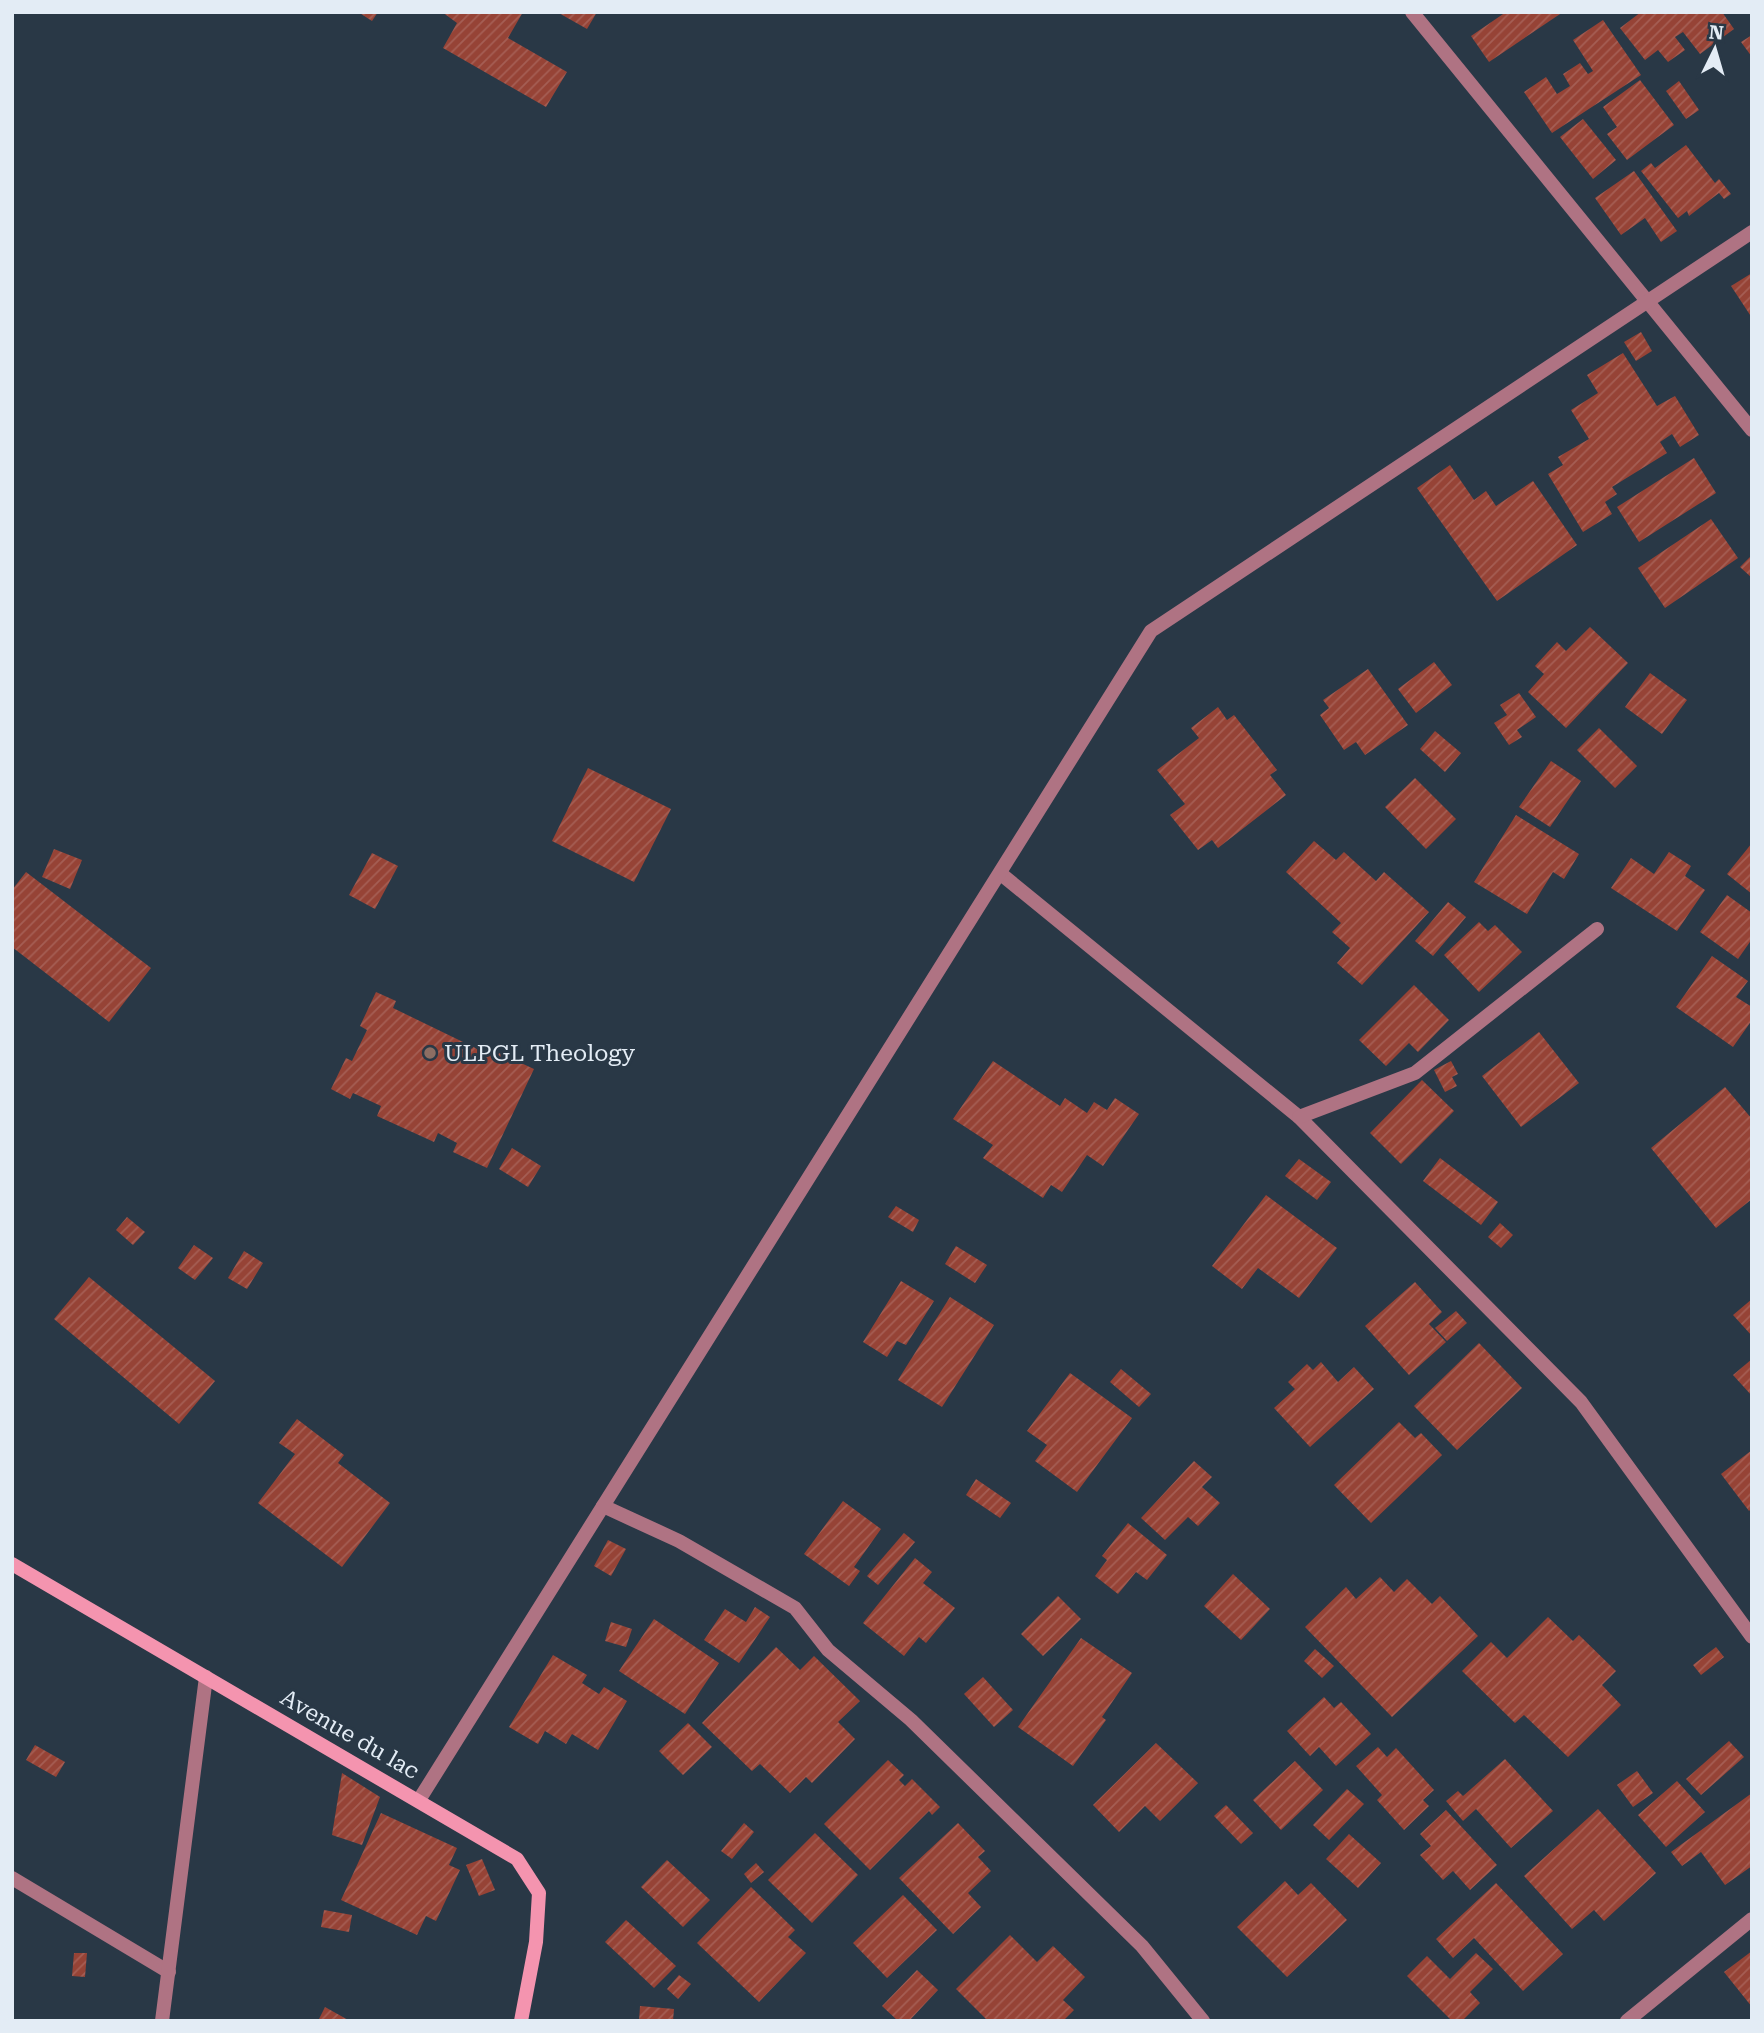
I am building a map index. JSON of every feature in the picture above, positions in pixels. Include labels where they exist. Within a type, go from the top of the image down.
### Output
[{"type":"main road","name":"Avenue du lac","points":[[12,1564],[517,1859],[539,1893],[536,1942],[521,2021]]},
{"type":"street","points":[[1412,12],[1752,430]]},
{"type":"street","points":[[419,1800],[1152,631],[1752,232]]},
{"type":"street","points":[[1001,874],[1298,1117],[1581,1402],[1752,1637]]},
{"type":"street","points":[[1298,1117],[1415,1073],[1597,929]]},
{"type":"street","points":[[603,1506],[679,1541],[794,1608],[828,1650],[911,1720],[1142,1946],[1203,2021]]},
{"type":"street","points":[[162,2021],[206,1677]]},
{"type":"street","points":[[12,1878],[170,1972]]},
{"type":"street","points":[[1627,2021],[1752,1919]]},
{"type":"building","points":[[358,12],[378,12],[372,21]]},
{"type":"building","points":[[442,12],[523,12],[508,38],[567,72],[546,107],[443,48],[457,23]]},
{"type":"building","points":[[557,12],[597,12],[587,29]]},
{"type":"building","points":[[1506,12],[1563,12],[1489,62],[1471,36]]},
{"type":"building","points":[[1641,12],[1722,12],[1734,29],[1700,54],[1683,32],[1675,37],[1685,50],[1668,62],[1658,50],[1645,60],[1620,28]]},
{"type":"building","points":[[1603,20],[1641,75],[1552,133],[1524,92],[1546,77],[1557,94],[1570,86],[1563,74],[1580,63],[1588,74],[1593,71],[1573,40]]},
{"type":"building","points":[[1752,35],[1752,57],[1741,42]]},
{"type":"building","points":[[1640,80],[1674,125],[1627,160],[1607,134],[1617,127],[1603,107]]},
{"type":"building","points":[[1679,81],[1699,110],[1686,119],[1666,91]]},
{"type":"building","points":[[1583,119],[1616,160],[1593,179],[1560,137]]},
{"type":"building","points":[[1686,145],[1715,183],[1719,179],[1731,194],[1724,199],[1719,193],[1689,216],[1687,211],[1678,218],[1641,171],[1651,163],[1655,168]]},
{"type":"building","points":[[1634,171],[1677,231],[1661,242],[1645,218],[1621,235],[1595,198]]},
{"type":"building","points":[[1752,273],[1752,318],[1731,286]]},
{"type":"building","points":[[1641,332],[1652,351],[1636,361],[1624,342]]},
{"type":"building","points":[[1623,353],[1657,406],[1675,396],[1699,435],[1680,447],[1672,434],[1660,442],[1667,453],[1612,487],[1617,494],[1605,502],[1612,514],[1583,532],[1548,474],[1563,465],[1558,457],[1589,439],[1571,410],[1598,393],[1587,375]]},
{"type":"building","points":[[1694,458],[1716,493],[1639,542],[1617,507]]},
{"type":"building","points":[[1450,465],[1474,500],[1486,491],[1496,506],[1533,481],[1577,545],[1497,601],[1417,488]]},
{"type":"building","points":[[1711,519],[1738,558],[1665,608],[1638,568]]},
{"type":"building","points":[[1752,555],[1752,578],[1740,567]]},
{"type":"building","points":[[1590,627],[1628,663],[1566,728],[1528,692],[1544,674],[1535,666],[1557,642],[1566,651]]},
{"type":"building","points":[[1434,662],[1452,685],[1416,713],[1398,689]]},
{"type":"building","points":[[1368,669],[1408,725],[1365,755],[1356,742],[1344,750],[1320,715],[1329,708],[1323,700]]},
{"type":"building","points":[[1650,673],[1687,700],[1662,734],[1625,707]]},
{"type":"building","points":[[1519,693],[1536,717],[1517,730],[1522,737],[1509,745],[1494,723],[1507,715],[1500,705]]},
{"type":"building","points":[[1218,707],[1227,720],[1234,715],[1277,770],[1270,775],[1286,795],[1218,848],[1212,840],[1198,850],[1170,815],[1185,804],[1157,770],[1199,738],[1191,728]]},
{"type":"building","points":[[1599,728],[1637,766],[1615,788],[1577,750]]},
{"type":"building","points":[[1435,731],[1461,753],[1445,772],[1420,749]]},
{"type":"building","points":[[1551,761],[1581,781],[1550,827],[1519,807]]},
{"type":"building","points":[[588,768],[671,809],[634,882],[552,841]]},
{"type":"building","points":[[1415,778],[1456,819],[1426,849],[1385,807]]},
{"type":"building","points":[[1516,815],[1579,854],[1564,879],[1553,872],[1527,914],[1474,882]]},
{"type":"building","points":[[1314,841],[1336,860],[1344,852],[1376,881],[1384,872],[1429,912],[1362,985],[1337,963],[1350,948],[1332,932],[1341,923],[1286,872]]},
{"type":"building","points":[[1752,843],[1752,894],[1727,874]]},
{"type":"building","points":[[54,849],[82,860],[70,889],[42,877]]},
{"type":"building","points":[[1669,852],[1691,866],[1685,876],[1705,890],[1677,931],[1611,888],[1631,858],[1654,874]]},
{"type":"building","points":[[372,853],[398,866],[375,909],[349,895]]},
{"type":"building","points":[[26,872],[151,968],[109,1022],[12,947],[12,890]]},
{"type":"building","points":[[1727,895],[1752,913],[1752,939],[1738,959],[1700,932]]},
{"type":"building","points":[[1448,902],[1466,917],[1433,956],[1415,941]]},
{"type":"building","points":[[1479,922],[1488,931],[1495,925],[1522,952],[1479,992],[1444,955]]},
{"type":"building","points":[[1712,956],[1748,981],[1736,997],[1752,1007],[1752,1020],[1733,1047],[1676,1007]]},
{"type":"building","points":[[1414,985],[1449,1020],[1418,1052],[1409,1043],[1386,1066],[1359,1040]]},
{"type":"building","points":[[376,992],[396,1001],[393,1008],[496,1058],[499,1053],[534,1069],[487,1168],[453,1152],[457,1143],[438,1133],[434,1142],[377,1116],[381,1106],[353,1093],[350,1099],[331,1089],[346,1058],[352,1061],[367,1030],[360,1026]]},
{"type":"building","points":[[1539,1032],[1579,1083],[1521,1127],[1482,1076]]},
{"type":"building","points":[[993,1061],[1060,1106],[1065,1098],[1087,1113],[1094,1102],[1107,1110],[1115,1098],[1139,1114],[1103,1166],[1087,1155],[1062,1192],[1051,1185],[1043,1198],[983,1158],[993,1145],[953,1119]]},
{"type":"building","points":[[1451,1061],[1458,1074],[1452,1077],[1457,1086],[1445,1092],[1434,1070]]},
{"type":"building","points":[[1422,1080],[1454,1111],[1401,1164],[1370,1133]]},
{"type":"building","points":[[1725,1087],[1752,1119],[1752,1199],[1716,1228],[1651,1148]]},
{"type":"building","points":[[512,1148],[541,1166],[528,1187],[499,1169]]},
{"type":"building","points":[[1440,1158],[1498,1202],[1481,1225],[1423,1181]]},
{"type":"building","points":[[1299,1159],[1331,1182],[1317,1200],[1285,1176]]},
{"type":"building","points":[[1266,1195],[1337,1248],[1299,1298],[1258,1268],[1242,1289],[1212,1266]]},
{"type":"building","points":[[896,1206],[919,1220],[913,1232],[888,1217]]},
{"type":"building","points":[[127,1217],[145,1232],[133,1245],[116,1230]]},
{"type":"building","points":[[1500,1223],[1513,1235],[1501,1248],[1488,1237]]},
{"type":"building","points":[[194,1245],[213,1258],[195,1280],[178,1268]]},
{"type":"building","points":[[956,1246],[987,1265],[975,1283],[945,1264]]},
{"type":"building","points":[[244,1251],[263,1263],[247,1289],[228,1278]]},
{"type":"building","points":[[89,1277],[215,1381],[179,1424],[54,1319]]},
{"type":"building","points":[[901,1281],[934,1301],[906,1345],[897,1341],[887,1357],[863,1342]]},
{"type":"building","points":[[1415,1282],[1442,1312],[1429,1324],[1446,1342],[1409,1375],[1365,1326]]},
{"type":"building","points":[[950,1297],[994,1325],[942,1407],[898,1380]]},
{"type":"building","points":[[1752,1299],[1752,1336],[1733,1315]]},
{"type":"building","points":[[1456,1311],[1467,1323],[1447,1341],[1435,1328]]},
{"type":"building","points":[[1479,1343],[1522,1388],[1457,1450],[1414,1406]]},
{"type":"building","points":[[1752,1359],[1752,1396],[1733,1375]]},
{"type":"building","points":[[1321,1362],[1338,1382],[1354,1367],[1374,1389],[1310,1447],[1274,1408],[1295,1389],[1288,1382],[1307,1364],[1313,1370]]},
{"type":"building","points":[[1121,1369],[1151,1394],[1139,1407],[1110,1382]]},
{"type":"building","points":[[1070,1373],[1132,1418],[1077,1492],[1035,1461],[1047,1445],[1027,1431]]},
{"type":"building","points":[[297,1419],[344,1455],[338,1463],[390,1503],[342,1567],[258,1503],[295,1454],[279,1443]]},
{"type":"building","points":[[1399,1422],[1415,1438],[1421,1433],[1442,1455],[1371,1523],[1334,1485]]},
{"type":"building","points":[[1752,1450],[1752,1508],[1749,1511],[1721,1474]]},
{"type":"building","points":[[1194,1461],[1212,1477],[1202,1487],[1220,1503],[1198,1526],[1188,1517],[1165,1540],[1141,1518]]},
{"type":"building","points":[[976,1479],[1011,1503],[1000,1518],[966,1495]]},
{"type":"building","points":[[843,1501],[881,1529],[854,1567],[860,1571],[849,1586],[804,1554]]},
{"type":"building","points":[[1128,1523],[1167,1555],[1147,1580],[1136,1572],[1118,1594],[1095,1576],[1107,1560],[1102,1556]]},
{"type":"building","points":[[904,1533],[915,1542],[878,1585],[867,1576]]},
{"type":"building","points":[[608,1540],[626,1549],[611,1576],[594,1566]]},
{"type":"building","points":[[915,1558],[932,1572],[923,1583],[955,1608],[926,1643],[919,1637],[904,1656],[863,1623]]},
{"type":"building","points":[[1233,1574],[1270,1609],[1241,1640],[1204,1606]]},
{"type":"building","points":[[1380,1577],[1394,1592],[1407,1579],[1432,1604],[1440,1596],[1478,1636],[1392,1717],[1305,1627],[1346,1587],[1356,1599]]},
{"type":"building","points":[[1058,1596],[1081,1619],[1043,1656],[1021,1634]]},
{"type":"building","points":[[755,1607],[770,1617],[739,1663],[704,1640],[725,1609],[746,1622]]},
{"type":"building","points":[[1548,1617],[1573,1641],[1579,1635],[1616,1671],[1602,1685],[1621,1705],[1568,1757],[1524,1715],[1515,1723],[1462,1671],[1491,1642],[1507,1658]]},
{"type":"building","points":[[654,1619],[719,1663],[685,1714],[619,1671]]},
{"type":"building","points":[[611,1622],[632,1629],[626,1647],[605,1641]]},
{"type":"building","points":[[1081,1638],[1132,1673],[1102,1717],[1106,1720],[1073,1766],[1018,1727]]},
{"type":"building","points":[[776,1647],[800,1670],[814,1656],[860,1701],[838,1722],[855,1739],[812,1783],[806,1777],[790,1793],[760,1764],[752,1771],[702,1723]]},
{"type":"building","points":[[1716,1647],[1724,1657],[1701,1675],[1693,1665]]},
{"type":"building","points":[[1315,1649],[1334,1666],[1322,1678],[1304,1661]]},
{"type":"building","points":[[553,1655],[587,1675],[582,1683],[599,1694],[604,1687],[627,1701],[598,1750],[572,1734],[566,1744],[545,1731],[538,1744],[509,1727]]},
{"type":"building","points":[[983,1677],[1013,1710],[994,1727],[964,1694]]},
{"type":"building","points":[[1324,1697],[1334,1708],[1341,1702],[1371,1734],[1336,1766],[1319,1747],[1310,1756],[1287,1731]]},
{"type":"building","points":[[688,1723],[712,1747],[683,1775],[659,1751]]},
{"type":"building","points":[[1729,1741],[1744,1757],[1701,1795],[1686,1779]]},
{"type":"building","points":[[1156,1743],[1198,1783],[1160,1821],[1145,1806],[1119,1832],[1093,1805]]},
{"type":"building","points":[[35,1745],[65,1762],[56,1777],[26,1760]]},
{"type":"building","points":[[1378,1747],[1387,1757],[1396,1748],[1434,1790],[1423,1800],[1429,1806],[1404,1830],[1377,1800],[1382,1795],[1356,1766]]},
{"type":"building","points":[[1505,1759],[1553,1811],[1511,1848],[1476,1809],[1463,1821],[1446,1801],[1458,1791],[1463,1796]]},
{"type":"building","points":[[888,1760],[904,1775],[899,1780],[905,1786],[912,1779],[940,1807],[932,1815],[929,1811],[870,1870],[824,1824]]},
{"type":"building","points":[[1295,1761],[1323,1790],[1281,1830],[1253,1800]]},
{"type":"building","points":[[1637,1771],[1653,1793],[1633,1807],[1617,1785]]},
{"type":"building","points":[[342,1773],[380,1797],[362,1845],[332,1835]]},
{"type":"building","points":[[1677,1781],[1705,1812],[1666,1847],[1638,1815]]},
{"type":"building","points":[[1347,1789],[1364,1804],[1329,1840],[1313,1825]]},
{"type":"building","points":[[1752,1793],[1752,1866],[1725,1885],[1701,1852],[1682,1866],[1671,1852]]},
{"type":"building","points":[[1226,1805],[1253,1833],[1241,1844],[1214,1816]]},
{"type":"building","points":[[1598,1809],[1656,1873],[1604,1921],[1594,1910],[1572,1929],[1524,1876]]},
{"type":"building","points":[[1446,1810],[1497,1865],[1470,1890],[1453,1871],[1443,1880],[1420,1855],[1431,1846],[1420,1834]]},
{"type":"building","points":[[381,1813],[457,1848],[449,1865],[460,1870],[436,1921],[426,1916],[417,1935],[341,1900]]},
{"type":"building","points":[[744,1823],[754,1832],[732,1859],[721,1851]]},
{"type":"building","points":[[958,1823],[985,1851],[978,1857],[991,1871],[968,1893],[981,1907],[953,1934],[899,1878]]},
{"type":"building","points":[[815,1833],[858,1875],[812,1923],[768,1880]]},
{"type":"building","points":[[1349,1834],[1381,1863],[1358,1888],[1326,1859]]},
{"type":"building","points":[[482,1859],[495,1890],[479,1896],[466,1865]]},
{"type":"building","points":[[667,1860],[710,1900],[683,1927],[641,1887]]},
{"type":"building","points":[[756,1863],[764,1872],[751,1883],[744,1874]]},
{"type":"building","points":[[1285,1881],[1298,1895],[1311,1883],[1347,1920],[1287,1977],[1237,1927]]},
{"type":"building","points":[[1496,1883],[1563,1954],[1523,1991],[1474,1938],[1453,1958],[1436,1939]]},
{"type":"building","points":[[751,1887],[795,1930],[788,1937],[806,1953],[759,2002],[697,1943]]},
{"type":"building","points":[[903,1895],[937,1930],[887,1978],[853,1943]]},
{"type":"building","points":[[324,1910],[352,1915],[349,1932],[321,1927]]},
{"type":"building","points":[[626,1920],[676,1966],[654,1988],[605,1942]]},
{"type":"building","points":[[1010,1935],[1037,1962],[1053,1946],[1085,1977],[1063,2000],[1074,2010],[1063,2021],[988,2021],[956,1989]]},
{"type":"building","points":[[1752,1951],[1752,2007],[1724,1972]]},
{"type":"building","points":[[74,1953],[87,1953],[85,1977],[72,1976]]},
{"type":"building","points":[[1476,1953],[1493,1969],[1470,1992],[1480,2003],[1462,2021],[1452,2021],[1407,1976],[1427,1956],[1450,1979]]},
{"type":"building","points":[[917,1970],[938,1990],[909,2021],[898,2021],[882,2006]]},
{"type":"building","points":[[679,1975],[691,1984],[678,1999],[667,1989]]},
{"type":"building","points":[[640,2006],[674,2009],[673,2021],[639,2021]]},
{"type":"building","points":[[325,2007],[350,2021],[318,2021]]},
{"type":"place","name":"ULPGL Theology","points":[[430,1053]]}]
